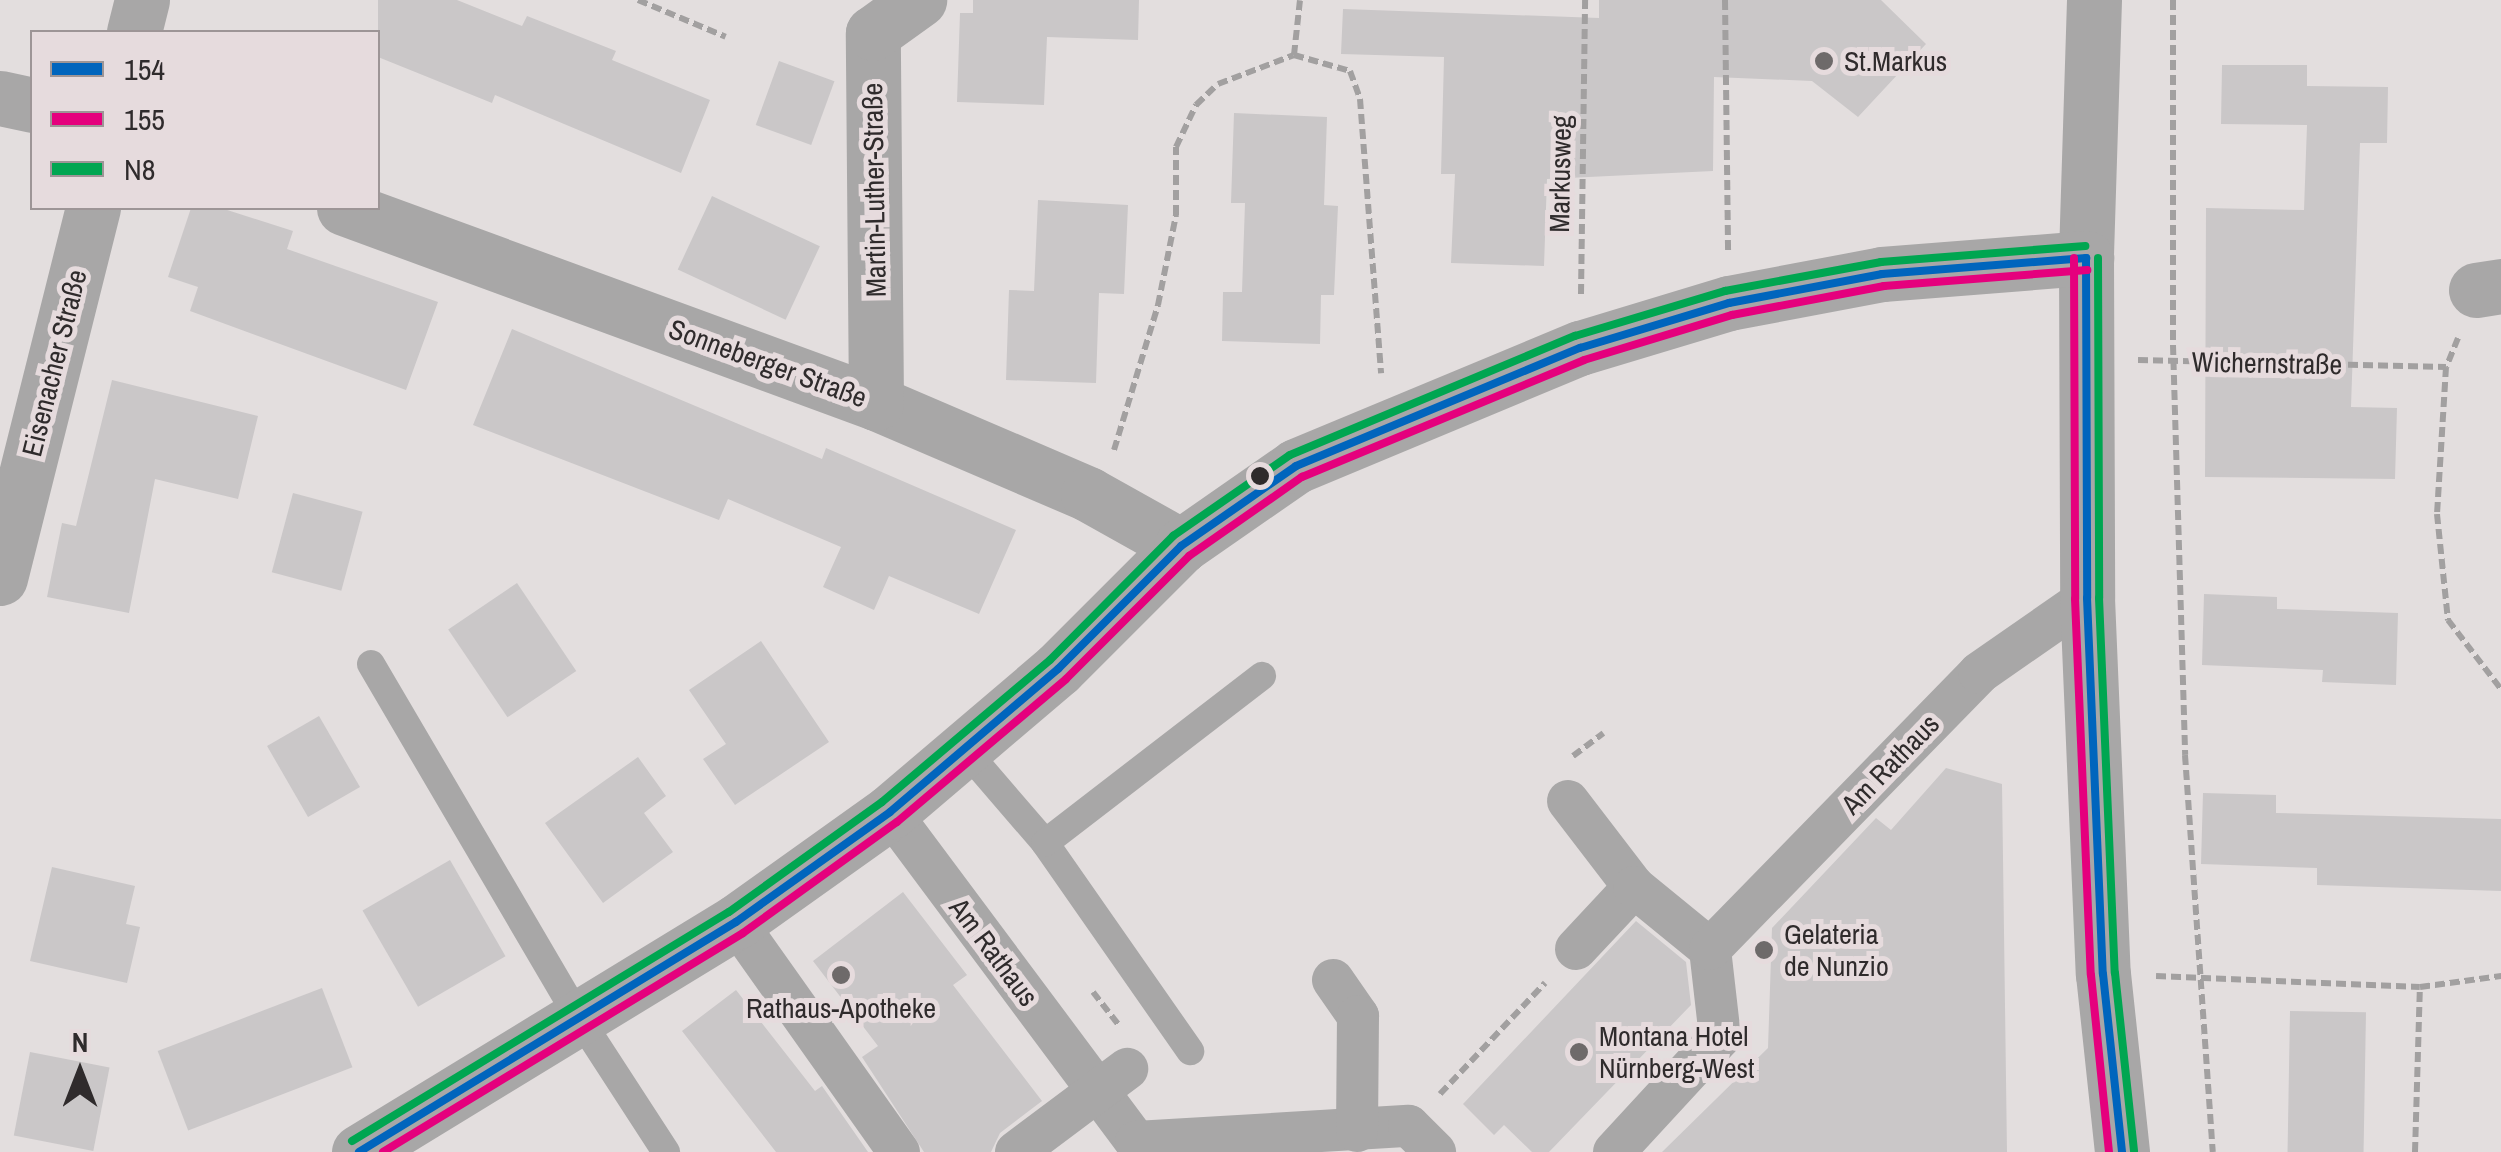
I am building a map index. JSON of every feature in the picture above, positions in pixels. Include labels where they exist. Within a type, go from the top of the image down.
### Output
[{"type":"street","points":[[134,30],[142,0]]},
{"type":"street","name":"Martin-Luther-Straße","points":[[876,403],[873,33],[919,0]]},
{"type":"street","points":[[2094,0],[2086,258],[2087,598],[2103,974],[2122,1152]]},
{"type":"street","points":[[0,98],[30,105]]},
{"type":"street","name":"Eisenacher Straße","points":[[0,578],[92,210]]},
{"type":"street","name":"Sonneberger Straße","points":[[349,210],[876,403],[1088,494],[1181,546]]},
{"type":"street","points":[[360,1152],[736,922],[890,812],[966,751],[1181,546],[1296,466],[1580,348],[1729,304],[1882,274],[2086,258]]},
{"type":"street","name":"Am Rathaus","points":[[1710,950],[1979,673],[2087,598]]},
{"type":"street","points":[[1568,781],[1634,886],[1710,950],[1720,1036],[1614,1152]]},
{"type":"street","name":"Am Rathaus","points":[[890,812],[1116,1065],[1136,1142],[1200,1147],[1357,1131],[1422,1139]]},
{"type":"street","points":[[1576,950],[1634,886]]},
{"type":"street","points":[[736,922],[899,1152]]},
{"type":"street","points":[[1333,980],[1358,1016],[1357,1131]]},
{"type":"street","points":[[1016,1152],[1116,1065]]},
{"type":"lane","points":[[372,664],[579,1018],[666,1152]]},
{"type":"lane","points":[[1045,843],[1262,676]]},
{"type":"lane","points":[[966,751],[1045,843],[1190,1051]]},
{"type":"path","points":[[638,0],[726,37]]},
{"type":"path","points":[[1294,56],[1300,0]]},
{"type":"path","name":"Markusweg","points":[[1580,348],[1585,0]]},
{"type":"path","points":[[1725,0],[1729,304]]},
{"type":"path","points":[[2173,0],[2174,361],[2186,774],[2213,1152]]},
{"type":"path","points":[[1088,494],[1114,450],[1158,305],[1176,214],[1176,147],[1196,105],[1218,84],[1294,56],[1350,71],[1360,99],[1385,426]]},
{"type":"path","points":[[2489,288],[2446,367],[2437,514],[2448,620],[2501,689]]},
{"type":"path","name":"Wichernstraße","points":[[2088,359],[2446,367]]},
{"type":"path","points":[[1568,781],[1603,733]]},
{"type":"path","points":[[1422,1139],[1576,950]]},
{"type":"path","points":[[2103,974],[2420,987],[2501,976]]},
{"type":"path","points":[[2415,1152],[2420,987]]},
{"type":"path","points":[[1093,992],[1116,1065]]},
{"type":"building","points":[[378,0],[457,0],[522,26],[527,16],[616,51],[612,60],[710,100],[681,173],[495,95],[492,103],[380,58]]},
{"type":"building","points":[[973,0],[1139,0],[1138,40],[1047,37],[1044,105],[957,102],[960,13],[973,13]]},
{"type":"building","points":[[1599,0],[1881,0],[1926,44],[1858,117],[1812,81],[1714,77],[1713,171],[1547,179],[1544,266],[1451,263],[1455,174],[1441,174],[1444,57],[1341,54],[1343,9],[1599,18]]},
{"type":"building","points":[[779,61],[834,81],[811,145],[756,125]]},
{"type":"building","points":[[2222,65],[2307,65],[2307,86],[2388,87],[2387,143],[2360,143],[2351,407],[2397,408],[2395,479],[2205,477],[2206,208],[2304,210],[2307,125],[2221,124]]},
{"type":"building","points":[[1234,113],[1327,117],[1324,205],[1338,206],[1334,295],[1321,295],[1320,344],[1222,341],[1223,292],[1242,292],[1245,203],[1231,203]]},
{"type":"building","points":[[712,196],[820,246],[786,320],[678,269]]},
{"type":"building","points":[[1038,200],[1128,205],[1124,294],[1099,293],[1096,383],[1006,380],[1009,290],[1034,291]]},
{"type":"building","points":[[190,210],[227,210],[293,231],[287,249],[438,302],[406,390],[190,311],[198,287],[168,277]]},
{"type":"building","points":[[512,329],[822,459],[826,448],[1016,530],[979,614],[889,576],[874,610],[823,587],[841,547],[728,499],[719,520],[473,425]]},
{"type":"building","points":[[112,380],[258,416],[238,499],[155,479],[129,613],[47,597],[62,523],[76,526]]},
{"type":"building","points":[[293,493],[363,512],[341,591],[272,572]]},
{"type":"building","points":[[517,583],[576,671],[507,717],[448,629]]},
{"type":"building","points":[[2204,594],[2277,597],[2277,609],[2398,613],[2396,685],[2322,682],[2323,670],[2202,665]]},
{"type":"building","points":[[761,641],[829,742],[735,805],[703,759],[726,744],[689,690]]},
{"type":"building","points":[[319,716],[360,787],[308,817],[267,746]]},
{"type":"building","points":[[638,757],[666,796],[644,813],[673,852],[603,903],[545,823]]},
{"type":"building","points":[[1946,768],[2002,784],[2007,1152],[1662,1152],[1768,1048],[1772,928],[1876,818],[1891,830]]},
{"type":"building","points":[[2203,793],[2276,795],[2276,813],[2501,819],[2501,891],[2317,885],[2317,868],[2201,864]]},
{"type":"building","points":[[450,860],[505,956],[418,1007],[363,910]]},
{"type":"building","points":[[52,867],[135,886],[126,924],[140,927],[127,983],[30,961]]},
{"type":"building","points":[[903,892],[967,975],[953,985],[1042,1101],[1000,1133],[991,1152],[924,1152],[862,1057],[878,1046],[813,961]]},
{"type":"building","name":"Montana Hotel Nürnberg-West","points":[[1636,921],[1686,962],[1691,1005],[1549,1152],[1532,1152],[1504,1125],[1494,1135],[1463,1104]]},
{"type":"building","points":[[322,988],[352,1067],[188,1130],[158,1051]]},
{"type":"building","points":[[736,990],[815,1091],[822,1086],[868,1152],[776,1152],[682,1031]]},
{"type":"building","points":[[2290,1011],[2366,1012],[2364,1152],[2288,1152]]},
{"type":"building","points":[[30,1052],[110,1067],[93,1151],[14,1135]]},
{"type":"transit line","name":"N8","points":[[352,1141],[729,912],[882,802],[1050,660],[1173,536],[1290,455],[1575,336],[1725,291],[1881,262],[2085,246]]},
{"type":"transit line","name":"155","points":[[2074,258],[2075,599],[2091,975],[2109,1152]]},
{"type":"transit line","name":"154","points":[[2086,258],[2087,598],[2103,974],[2122,1152]]},
{"type":"transit line","name":"154","points":[[359,1152],[736,922],[890,812],[1058,669],[1181,546],[1296,466],[1580,348],[1729,303],[1882,274],[2086,258]]},
{"type":"transit line","name":"N8","points":[[2098,258],[2099,598],[2115,973],[2134,1151]]},
{"type":"transit line","name":"155","points":[[383,1152],[743,933],[897,822],[1066,679],[1189,556],[1302,477],[1584,360],[1732,315],[1884,286],[2087,270]]},
{"type":"place","name":"St.Markus","points":[[1824,61]]},
{"type":"place","name":"Gelateria de Nunzio","points":[[1764,950]]},
{"type":"place","name":"Rathaus-Apotheke","points":[[841,975]]},
{"type":"place","name":"Montana Hotel Nürnberg-West","points":[[1579,1052]]}]
